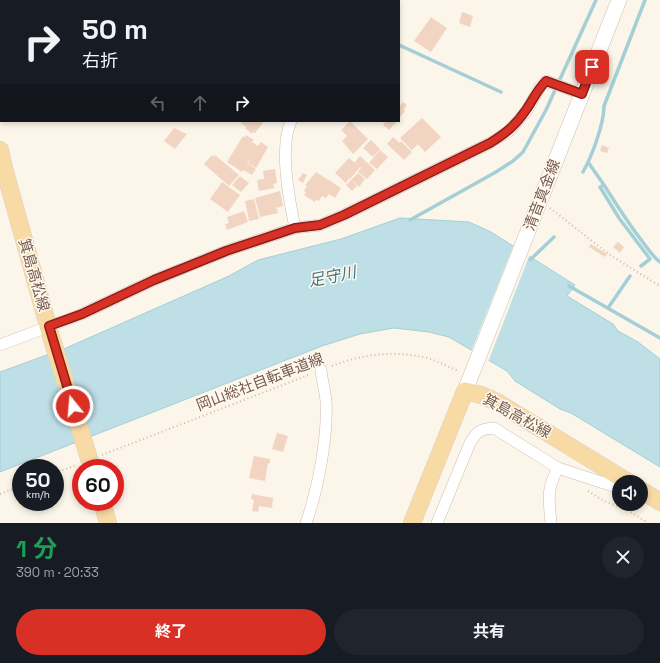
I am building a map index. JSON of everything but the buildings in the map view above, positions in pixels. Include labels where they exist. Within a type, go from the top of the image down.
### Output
[{"type":"main road","name":"清音真金線","points":[[470,378],[541,209],[582,94],[619,0]]},
{"type":"main road","name":"箕島高松線","points":[[0,150],[50,329],[90,459]]},
{"type":"main road","name":"箕島高松線","points":[[470,378],[481,395],[497,402],[612,475]]},
{"type":"main road","name":"箕島高松線","points":[[412,523],[470,378]]},
{"type":"main road","name":"箕島高松線","points":[[648,496],[660,502]]},
{"type":"main road","points":[[105,511],[108,523]]},
{"type":"street","points":[[0,345],[50,329],[154,280],[226,251],[295,228],[320,225],[344,215],[490,143],[509,131],[526,110],[540,87],[546,81],[582,94]]},
{"type":"street","points":[[290,122],[285,142],[288,196],[295,228]]},
{"type":"street","points":[[306,523],[312,507],[324,445],[326,401],[321,370]]},
{"type":"street","points":[[437,523],[470,443],[475,434],[483,428],[494,428],[558,468],[612,481]]},
{"type":"street","points":[[551,523],[548,494],[550,483],[558,468]]},
{"type":"path","points":[[541,209],[660,286]]},
{"type":"path","name":"岡山総社自転車道線","points":[[90,459],[357,357],[372,354],[410,355],[442,363],[470,378]]},
{"type":"path","points":[[0,494],[12,489]]},
{"type":"path","points":[[586,490],[604,501],[626,509],[648,523]]},
{"type":"water","name":"足守川","points":[[400,218],[469,222],[491,232],[575,285],[567,296],[613,324],[618,331],[638,342],[660,359],[660,467],[571,413],[560,409],[515,381],[507,371],[449,337],[429,332],[394,328],[360,334],[322,346],[33,459],[12,459],[12,467],[0,472],[0,372],[66,348],[229,276],[258,260],[341,239]]},
{"type":"pier","points":[[514,244],[530,254],[488,362],[471,352]]},
{"type":"waterway","points":[[410,220],[496,172],[513,161],[523,152],[546,110],[596,0]]},
{"type":"waterway","points":[[583,172],[597,140],[602,122],[604,106],[645,0]]},
{"type":"waterway","points":[[400,45],[501,92]]},
{"type":"waterway","points":[[588,162],[604,185],[600,187],[619,218],[650,259],[641,266]]},
{"type":"waterway","points":[[604,185],[637,234],[660,262]]},
{"type":"waterway","points":[[530,260],[554,237]]},
{"type":"waterway","points":[[608,308],[630,276]]},
{"type":"waterway","points":[[569,286],[660,338]]},
{"type":"route","points":[[73,406],[49,326],[82,314],[154,280],[226,251],[295,228],[320,225],[344,215],[490,143],[509,131],[526,110],[540,87],[546,81],[582,94],[592,67]]}]
